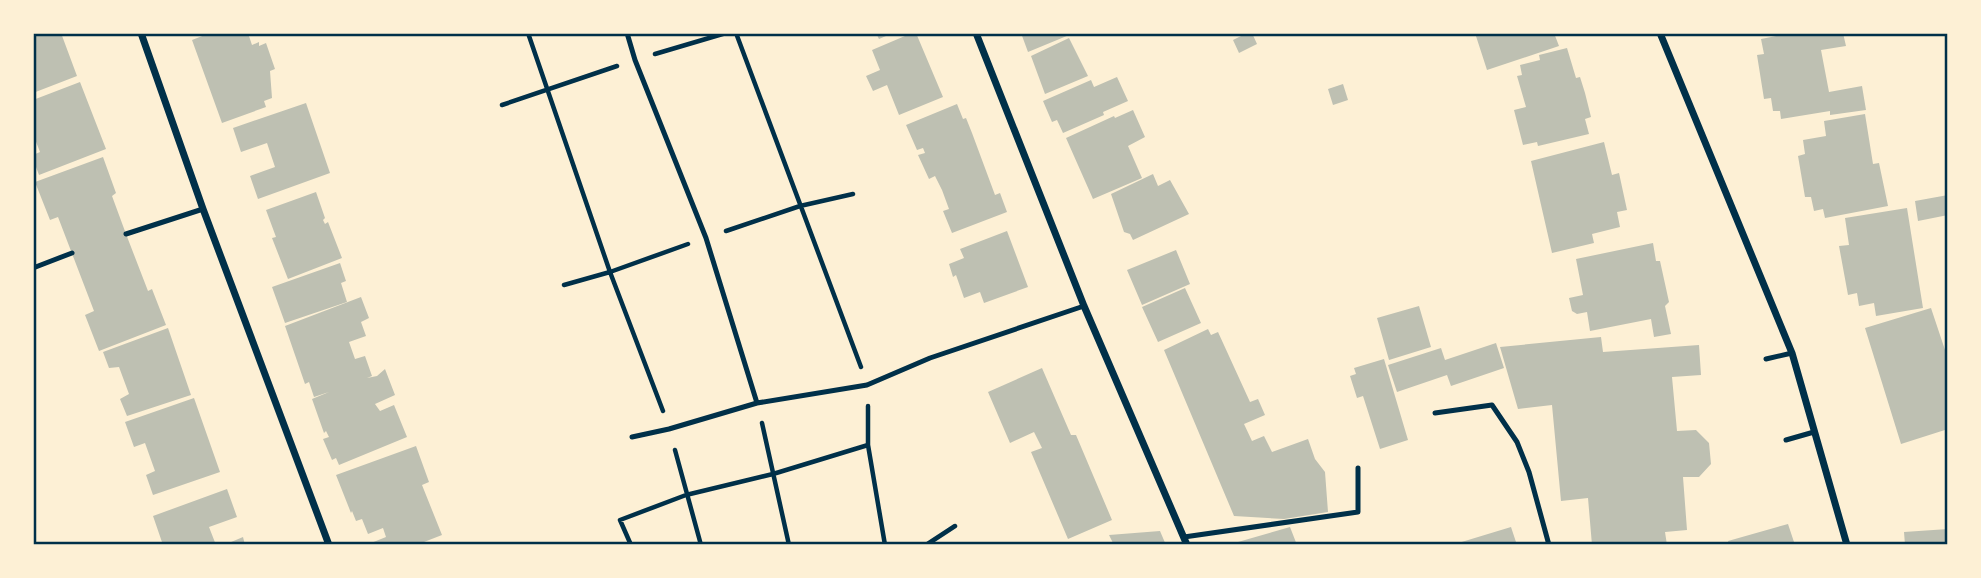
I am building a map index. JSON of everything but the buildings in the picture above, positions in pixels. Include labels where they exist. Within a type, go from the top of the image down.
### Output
[{"type":"street","points":[[141,33],[203,209],[329,545]]},
{"type":"street","points":[[976,33],[1084,306],[1186,541]]},
{"type":"street","points":[[1660,33],[1792,353],[1846,545]]},
{"type":"lane","points":[[627,33],[635,60],[706,238],[757,403]]},
{"type":"lane","points":[[126,234],[203,209]]},
{"type":"lane","points":[[33,268],[72,253]]},
{"type":"lane","points":[[632,436],[669,429],[757,403],[867,385],[930,358],[1084,306]]},
{"type":"lane","points":[[1766,359],[1792,353]]},
{"type":"lane","points":[[1435,413],[1492,405],[1517,442],[1529,472],[1549,545]]},
{"type":"lane","points":[[1786,440],[1814,432]]},
{"type":"lane","points":[[1186,541],[1359,512],[1358,468]]},
{"type":"path","points":[[527,33],[610,272],[669,429],[701,545]]},
{"type":"path","points":[[736,33],[867,385],[868,444],[886,545]]},
{"type":"path","points":[[757,403],[789,545]]},
{"type":"path","points":[[631,545],[621,520],[686,495],[773,474],[868,444]]},
{"type":"path","points":[[926,545],[955,526]]}]
